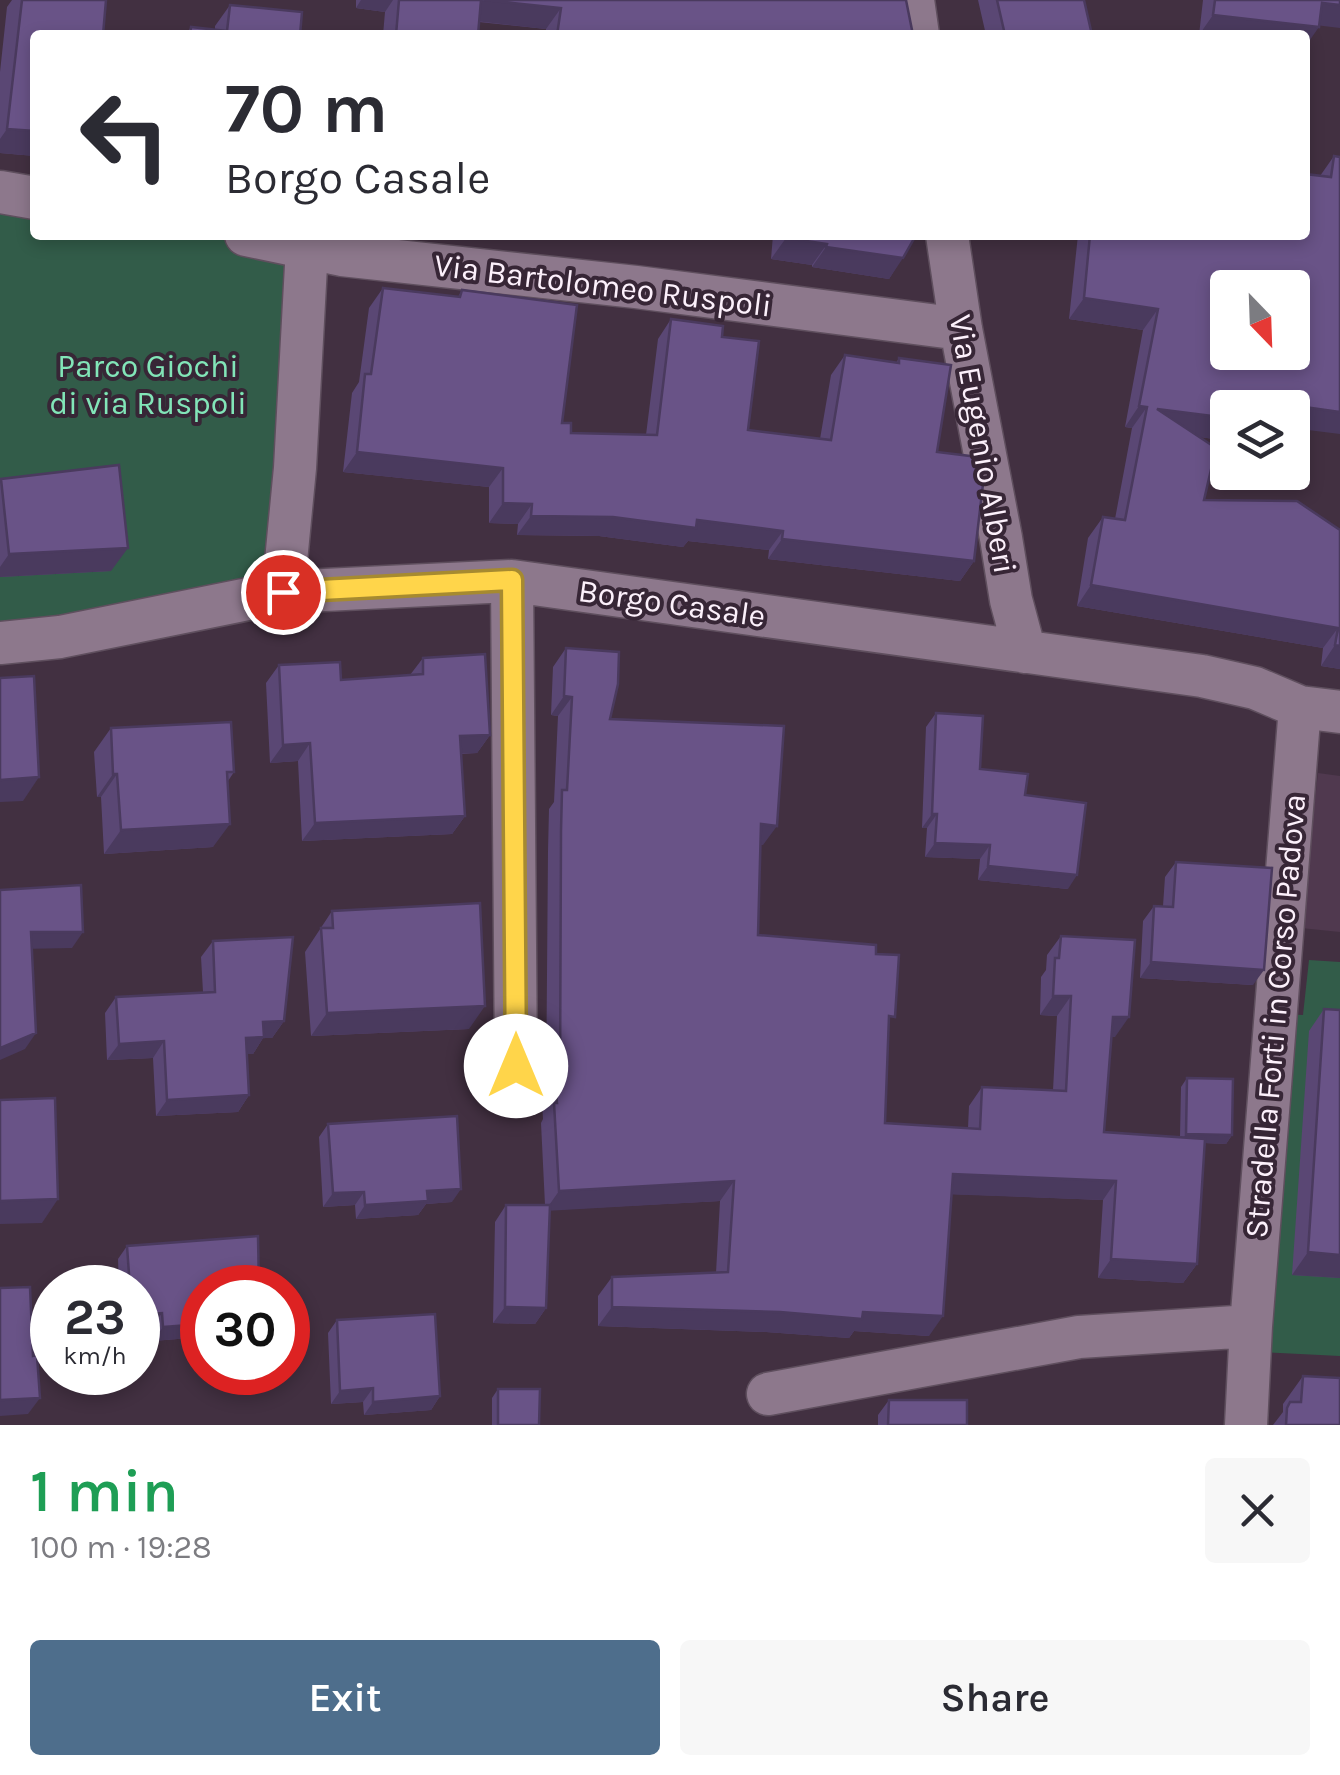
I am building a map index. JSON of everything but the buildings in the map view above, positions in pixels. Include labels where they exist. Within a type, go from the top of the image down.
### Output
[{"type":"street","points":[[913,0],[917,30]]},
{"type":"street","points":[[0,192],[30,197]]},
{"type":"street","name":"Via Bartolomeo Ruspoli","points":[[271,240],[342,255],[636,287],[960,330]]},
{"type":"street","name":"Via Eugenio Alberi","points":[[948,240],[960,330],[1011,600],[1025,652]]},
{"type":"street","points":[[283,592],[296,468],[307,247]]},
{"type":"street","points":[[512,580],[516,1066]]},
{"type":"street","name":"Borgo Casale","points":[[0,643],[60,637],[283,592],[512,580],[1202,676],[1255,688],[1320,710]]},
{"type":"street","name":"Stradella Forti in Corso Padova","points":[[1246,1425],[1250,1326],[1320,710]]},
{"type":"street","points":[[768,1394],[1080,1337],[1250,1326]]},
{"type":"shaded area","points":[[1318,773],[1340,776],[1340,932],[1301,928]]},
{"type":"green space","name":"Parco Giochi di via Ruspoli","points":[[0,205],[30,209],[30,240],[257,240],[307,247],[283,592],[0,643]]},
{"type":"green space","points":[[1309,960],[1340,962],[1340,1356],[1258,1352],[1281,1014],[1303,1015]]},
{"type":"route","points":[[283,592],[512,580],[516,1066]]}]
